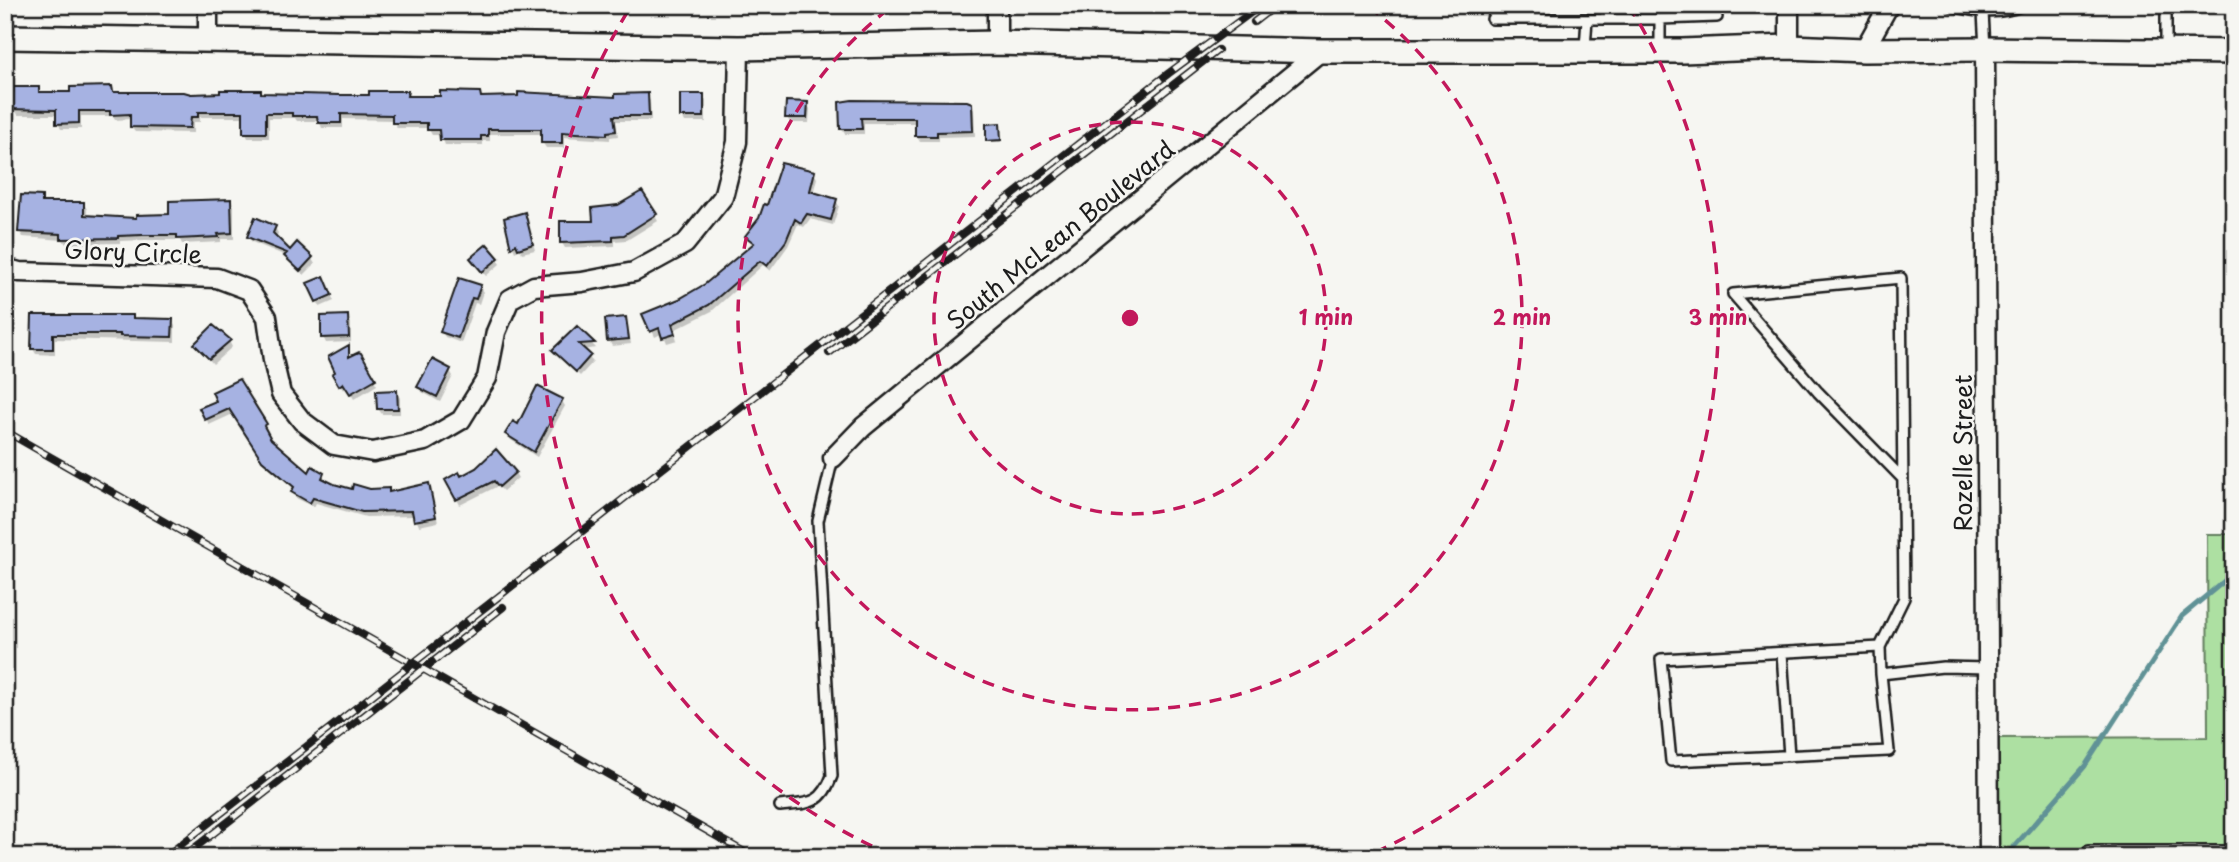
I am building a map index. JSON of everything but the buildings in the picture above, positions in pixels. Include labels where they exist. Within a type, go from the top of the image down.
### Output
[{"type":"main road","points":[[5,37],[739,48],[997,43],[1321,51],[1660,51],[1789,47],[1864,50],[2234,52]]},
{"type":"street","points":[[208,5],[208,38]]},
{"type":"street","points":[[997,5],[997,43]]},
{"type":"street","points":[[1789,5],[1789,47]]},
{"type":"street","points":[[1864,50],[1889,5]]},
{"type":"street","name":"Glory Circle","points":[[5,268],[19,272],[218,278],[249,290],[267,317],[281,394],[302,421],[334,444],[373,452],[425,441],[461,420],[487,378],[496,332],[510,299],[534,286],[582,282],[634,272],[685,244],[723,197],[737,142],[739,48]]},
{"type":"street","name":"Rozelle Street","points":[[1985,49],[1989,857]]},
{"type":"street","name":"South McLean Boulevard","points":[[833,458],[863,427],[1321,51]]},
{"type":"lane","points":[[1605,5],[1606,19]]},
{"type":"lane","points":[[1950,5],[1983,12],[2014,9],[2023,5]]},
{"type":"lane","points":[[2166,5],[2166,51]]},
{"type":"lane","points":[[1983,12],[1985,49]]},
{"type":"lane","points":[[1492,19],[1717,17]]},
{"type":"lane","points":[[1585,51],[1587,19]]},
{"type":"lane","points":[[1660,19],[1660,51]]},
{"type":"lane","points":[[1880,646],[1661,659],[1671,761],[1889,751],[1880,646],[1904,598],[1903,479],[1901,278],[1733,294],[1818,392],[1903,479]]},
{"type":"lane","points":[[780,806],[812,802],[826,792],[832,776],[818,521],[833,458]]},
{"type":"lane","points":[[1782,653],[1789,756]]},
{"type":"lane","points":[[1881,674],[1944,667],[1988,668]]},
{"type":"lane","points":[[2088,857],[2088,851],[2154,854],[2234,851]]},
{"type":"green space","points":[[2207,534],[2234,534],[2234,857],[1999,857],[1998,738],[2208,737]]},
{"type":"waterway","points":[[2005,857],[2085,766],[2182,616],[2234,573]]},
{"type":"railway","points":[[165,857],[1169,73],[1261,5]]},
{"type":"railway","points":[[1254,22],[1276,5]]},
{"type":"railway","points":[[829,353],[1218,50]]},
{"type":"railway","points":[[5,431],[753,857]]},
{"type":"railway","points":[[183,857],[503,607]]}]
